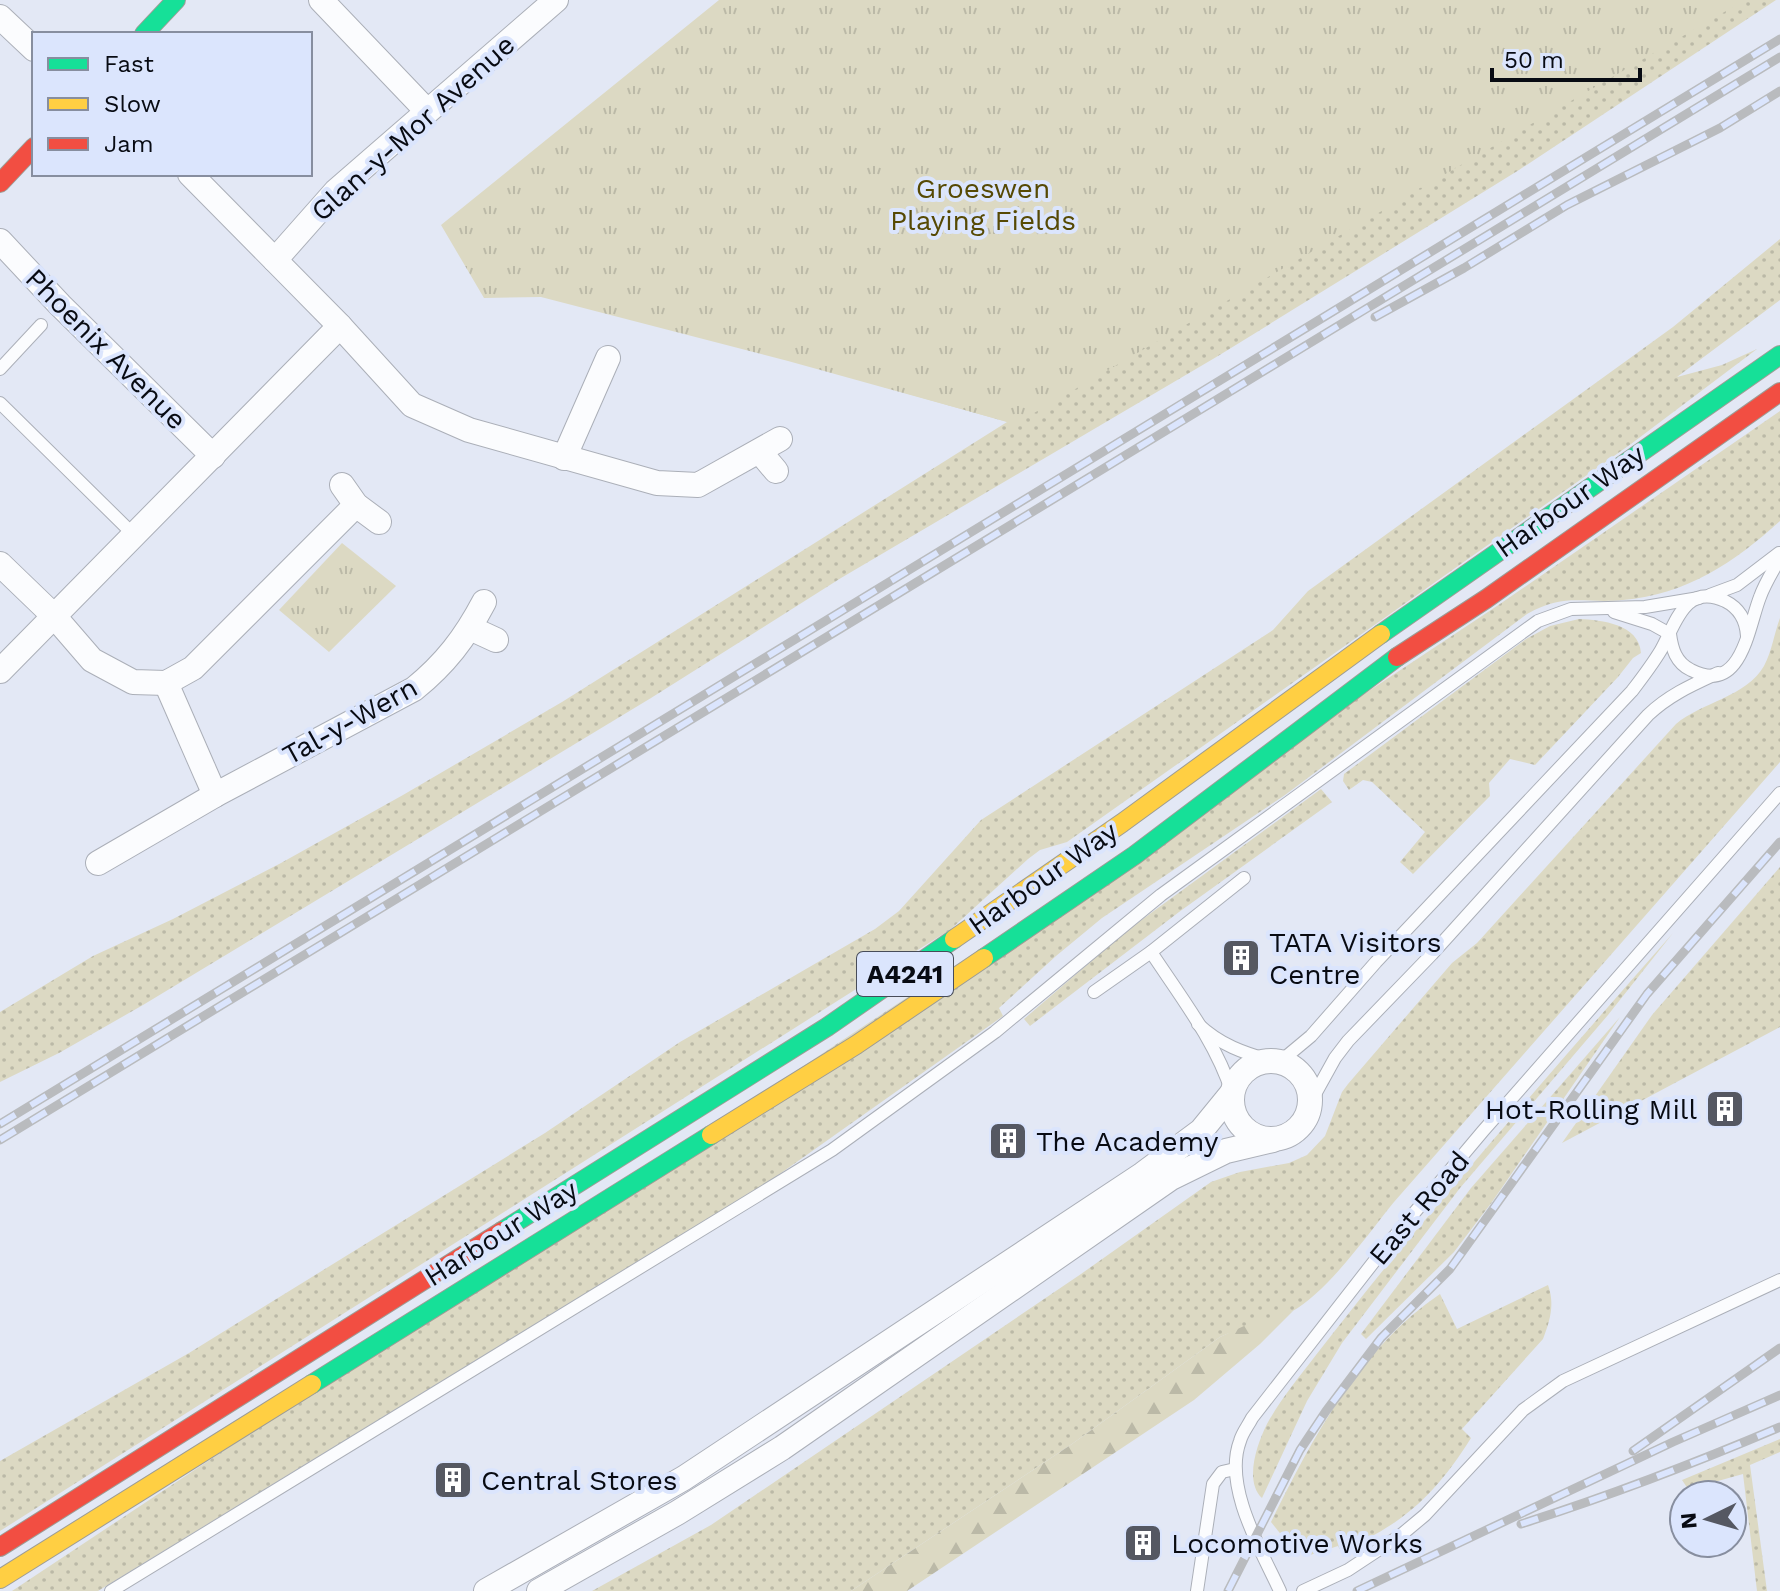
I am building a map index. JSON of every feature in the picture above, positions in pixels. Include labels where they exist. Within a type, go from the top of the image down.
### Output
[{"type":"main road","points":[[146,32],[176,0]]},
{"type":"main road","points":[[0,183],[32,149]]},
{"type":"main road","name":"Harbour Way","points":[[0,1547],[827,1027],[1122,823],[1405,616],[1780,355]]},
{"type":"main road","name":"Harbour Way","points":[[0,1579],[856,1045],[1135,855],[1398,656],[1486,599],[1780,392]]},
{"type":"street","points":[[321,0],[427,111]]},
{"type":"street","name":"Glan-y-Mor Avenue","points":[[275,260],[336,191],[556,0]]},
{"type":"street","points":[[0,17],[32,47]]},
{"type":"street","points":[[192,176],[340,326],[412,405],[469,430],[657,483],[698,485],[770,446],[776,471]]},
{"type":"street","name":"Phoenix Avenue","points":[[0,241],[60,305],[213,456]]},
{"type":"street","points":[[0,671],[340,326]]},
{"type":"street","points":[[564,458],[607,386],[608,358]]},
{"type":"street","points":[[0,564],[54,616],[92,660],[133,682],[166,683],[193,668],[349,495],[379,522]]},
{"type":"street","name":"Tal-y-Wern","points":[[115,862],[215,795],[414,689],[440,668],[470,628],[484,602]]},
{"type":"street","points":[[470,628],[496,640]]},
{"type":"street","points":[[166,683],[215,795]]},
{"type":"street","points":[[539,1591],[677,1513],[782,1448],[1171,1178],[1226,1151],[1273,1140],[1293,1132],[1307,1116],[1307,1087],[1290,1066],[1272,1061],[1251,1066],[1236,1082],[1231,1105],[1241,1126],[1261,1139],[1273,1140]]},
{"type":"street","points":[[486,1591],[719,1456],[1143,1174],[1201,1131],[1232,1093]]},
{"type":"lane","points":[[0,369],[41,325]]},
{"type":"lane","points":[[0,403],[134,535]]},
{"type":"lane","points":[[1198,1024],[1230,1048],[1272,1061],[1287,1056],[1311,1036],[1376,962],[1590,737],[1652,666],[1670,634],[1674,618],[1682,609],[1701,598],[1737,585],[1780,555]]},
{"type":"lane","points":[[1309,1105],[1348,1041],[1432,954],[1648,715],[1684,688],[1739,660],[1745,650],[1759,598],[1780,555]]},
{"type":"lane","points":[[111,1591],[832,1150],[995,1032],[1161,895],[1519,633],[1558,612],[1645,607],[1719,598],[1733,605],[1743,618],[1747,636]]},
{"type":"lane","points":[[1601,609],[1642,620],[1670,634]]},
{"type":"lane","points":[[1670,634],[1674,653],[1684,665],[1701,674],[1718,673]]},
{"type":"lane","name":"East Road","points":[[1280,1591],[1245,1512],[1235,1469],[1240,1440],[1252,1418],[1383,1250],[1483,1131],[1780,793]]},
{"type":"lane","points":[[1094,992],[1151,952],[1244,878]]},
{"type":"lane","points":[[1151,952],[1198,1024],[1232,1093]]},
{"type":"lane","points":[[1303,1591],[1348,1570],[1401,1535],[1425,1515],[1523,1410],[1563,1381],[1780,1280]]},
{"type":"lane","points":[[1197,1591],[1213,1484],[1222,1472],[1235,1469]]},
{"type":"green space","name":"Groeswen Playing Fields","points":[[719,0],[1745,0],[1015,424],[541,297],[484,298],[441,225]]},
{"type":"green space","points":[[1657,0],[1776,0],[1519,170],[1218,356],[841,578],[651,698],[143,1005],[59,1053],[0,1082],[0,1012],[93,956],[281,863],[562,702],[1007,422],[884,387]]},
{"type":"green space","points":[[1780,239],[1780,300],[1677,377],[1722,365],[1757,349],[1631,444],[1067,842],[1040,850],[951,929],[0,1531],[0,1461],[189,1353],[545,1133],[680,1042],[875,929],[899,911],[981,820],[1273,630],[1308,591],[1673,327]]},
{"type":"green space","points":[[1780,411],[1780,521],[1727,563],[1688,584],[1646,597],[1564,601],[1527,614],[1285,795],[1102,918],[999,1008],[1003,1016],[767,1183],[98,1591],[12,1591],[1497,606]]},
{"type":"green space","points":[[342,543],[396,586],[329,652],[279,610]]},
{"type":"green space","points":[[1780,618],[1780,762],[1394,1202],[1346,1262],[1305,1303],[1283,1316],[1220,1337],[1072,1444],[851,1591],[592,1591],[711,1525],[1211,1182],[1240,1172],[1289,1163],[1307,1155],[1325,1136],[1348,1084],[1452,963],[1477,943],[1676,724],[1735,692],[1756,676],[1767,660]]},
{"type":"green space","points":[[1579,619],[1608,623],[1627,630],[1639,643],[1641,653],[1535,765],[1510,759],[1489,783],[1490,796],[1413,874],[1400,862],[1425,832],[1372,782],[1363,780],[1349,790],[1343,781],[1344,774],[1526,639],[1550,626]]},
{"type":"green space","points":[[1321,789],[1332,802],[1179,912],[1030,1026],[1024,1019],[1125,932]]},
{"type":"green space","points":[[1780,867],[1780,1027],[1562,1143],[1652,1015]]},
{"type":"green space","points":[[1673,933],[1608,1015],[1460,1188],[1342,1343],[1307,1401],[1262,1498],[1254,1482],[1256,1452],[1267,1424],[1290,1389],[1403,1246]]},
{"type":"green space","points":[[1620,1017],[1454,1252],[1366,1339],[1361,1334],[1471,1188]]},
{"type":"green space","points":[[1548,1285],[1551,1312],[1543,1339],[1462,1429],[1471,1438],[1431,1492],[1383,1530],[1341,1551],[1338,1546],[1307,1556],[1291,1547],[1271,1522],[1341,1396],[1386,1340],[1440,1294],[1457,1329]]},
{"type":"green space","points":[[1293,1311],[1260,1344],[1194,1400],[907,1591],[851,1591],[1072,1444],[1220,1337]]},
{"type":"green space","points":[[1780,1439],[1780,1452],[1750,1465],[1767,1591],[1757,1591],[1748,1516],[1748,1479],[1744,1479],[1743,1474],[1725,1479],[1684,1479]]},
{"type":"railway","points":[[0,1124],[1780,39]]},
{"type":"railway","points":[[0,1140],[1780,57]]},
{"type":"railway","points":[[1375,317],[1464,268],[1567,205],[1720,128],[1780,91]]},
{"type":"railway","points":[[1228,1591],[1300,1450],[1326,1411],[1381,1338],[1450,1269],[1647,994],[1780,842]]},
{"type":"railway","points":[[1633,1451],[1780,1348]]},
{"type":"railway","points":[[1357,1591],[1780,1395]]},
{"type":"railway","points":[[1521,1524],[1652,1478],[1780,1427]]},
{"type":"traffic: fast","points":[[146,32],[176,0]]},
{"type":"traffic: fast","points":[[1381,634],[1780,355]]},
{"type":"traffic: fast","points":[[984,958],[1135,855],[1397,657]]},
{"type":"traffic: fast","points":[[502,1231],[827,1027],[954,939]]},
{"type":"traffic: fast","points":[[312,1384],[711,1135]]},
{"type":"traffic: slow","points":[[954,939],[1122,823],[1381,634]]},
{"type":"traffic: slow","points":[[711,1135],[856,1045],[984,958]]},
{"type":"traffic: slow","points":[[0,1579],[312,1384]]},
{"type":"traffic: jam","points":[[0,183],[32,149]]},
{"type":"traffic: jam","points":[[1397,657],[1486,599],[1780,392]]},
{"type":"traffic: jam","points":[[0,1547],[502,1231]]},
{"type":"place","name":"TATA Visitors Centre","points":[[1241,958]]},
{"type":"place","name":"Hot-Rolling Mill","points":[[1725,1109]]},
{"type":"place","name":"The Academy","points":[[1008,1141]]},
{"type":"place","name":"Central Stores","points":[[453,1480]]},
{"type":"place","name":"Locomotive Works","points":[[1143,1543]]}]
